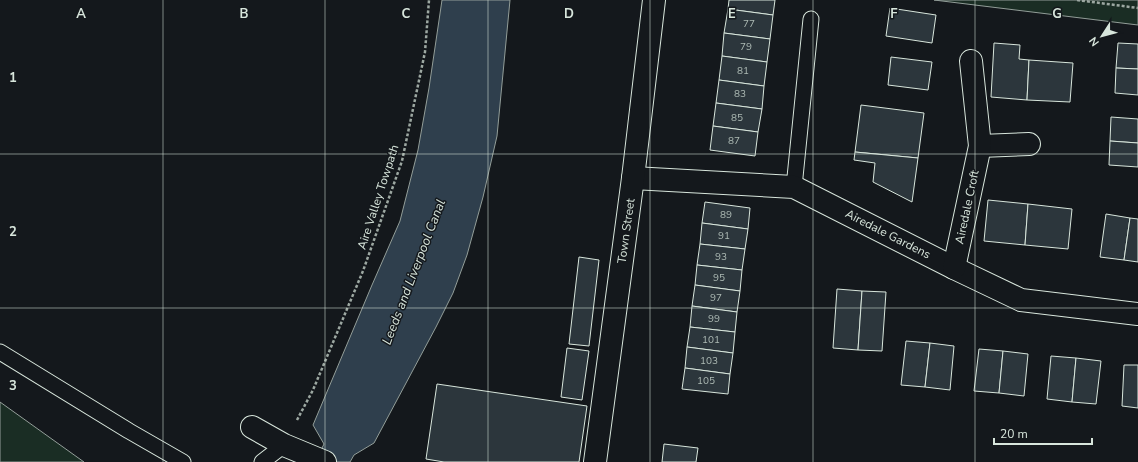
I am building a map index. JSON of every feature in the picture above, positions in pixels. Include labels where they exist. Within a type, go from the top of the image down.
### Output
[{"type":"street","name":"Town Street","points":[[595,462],[654,0]]},
{"type":"street","name":"Airedale Croft","points":[[954,268],[980,146],[971,61]]},
{"type":"street","points":[[980,146],[1029,144]]},
{"type":"street","name":"Airedale Gardens","points":[[632,178],[794,187],[954,268],[1022,300],[1138,314]]},
{"type":"street","points":[[252,427],[284,446],[316,459]]},
{"type":"lane","points":[[794,187],[811,19]]},
{"type":"lane","points":[[0,352],[129,431],[183,462]]},
{"type":"lane","points":[[262,462],[284,446]]},
{"type":"path","name":"Aire Valley Towpath","points":[[313,390],[363,271],[402,162],[424,52],[429,0]]},
{"type":"path","points":[[1077,0],[1138,8]]},
{"type":"green space","points":[[934,0],[1138,0],[1138,25]]},
{"type":"green space","points":[[0,402],[84,462],[0,462]]},
{"type":"water","name":"Leeds and Liverpool Canal","points":[[442,0],[510,0],[497,136],[483,197],[467,255],[453,293],[374,443],[354,455],[350,462],[315,462],[324,444],[313,425],[400,221],[418,150]]},
{"type":"building","points":[[729,0],[775,0],[773,15],[728,9]]},
{"type":"building","points":[[890,8],[936,15],[932,43],[886,36]]},
{"type":"building","points":[[728,9],[773,15],[770,39],[724,33]]},
{"type":"building","points":[[724,33],[770,39],[767,62],[722,56]]},
{"type":"building","points":[[994,43],[1020,45],[1019,59],[1029,60],[1027,100],[991,97]]},
{"type":"building","points":[[1118,43],[1138,44],[1138,69],[1116,68]]},
{"type":"building","points":[[722,56],[767,62],[764,86],[719,80]]},
{"type":"building","points":[[891,57],[932,62],[928,90],[888,85]]},
{"type":"building","points":[[1029,60],[1073,63],[1070,102],[1027,100]]},
{"type":"building","points":[[1116,68],[1138,69],[1138,95],[1115,93]]},
{"type":"building","points":[[719,80],[764,86],[762,109],[716,103]]},
{"type":"building","points":[[716,103],[762,109],[758,132],[713,126]]},
{"type":"building","points":[[861,105],[924,113],[918,158],[855,152]]},
{"type":"building","points":[[1111,117],[1138,119],[1138,143],[1110,141]]},
{"type":"building","points":[[713,126],[758,132],[755,156],[710,150]]},
{"type":"building","points":[[1110,141],[1138,143],[1138,167],[1109,165]]},
{"type":"building","points":[[855,152],[918,158],[912,202],[873,182],[875,163],[854,160]]},
{"type":"building","points":[[988,200],[1028,204],[1025,245],[984,241]]},
{"type":"building","points":[[705,202],[750,208],[748,229],[702,223]]},
{"type":"building","points":[[1028,204],[1072,209],[1068,249],[1025,245]]},
{"type":"building","points":[[1106,214],[1130,218],[1124,260],[1100,257]]},
{"type":"building","points":[[1130,218],[1138,219],[1138,262],[1124,260]]},
{"type":"building","points":[[702,223],[748,229],[745,249],[700,244]]},
{"type":"building","points":[[700,244],[745,249],[742,270],[697,265]]},
{"type":"building","points":[[579,257],[599,260],[589,346],[569,344]]},
{"type":"building","points":[[697,265],[742,270],[740,291],[695,285]]},
{"type":"building","points":[[695,285],[740,291],[737,312],[692,306]]},
{"type":"building","points":[[837,289],[862,291],[858,350],[833,348]]},
{"type":"building","points":[[862,291],[886,292],[882,351],[858,350]]},
{"type":"building","points":[[692,306],[737,312],[735,332],[690,327]]},
{"type":"building","points":[[690,327],[735,332],[733,353],[687,347]]},
{"type":"building","points":[[906,341],[930,343],[925,387],[901,385]]},
{"type":"building","points":[[930,343],[954,346],[950,390],[925,387]]},
{"type":"building","points":[[687,347],[733,353],[730,374],[685,368]]},
{"type":"building","points":[[567,348],[589,351],[582,400],[561,397]]},
{"type":"building","points":[[979,349],[1003,351],[999,393],[974,391]]},
{"type":"building","points":[[1003,351],[1028,354],[1024,396],[999,393]]},
{"type":"building","points":[[1051,356],[1076,358],[1072,402],[1047,399]]},
{"type":"building","points":[[1076,358],[1101,361],[1096,404],[1072,402]]},
{"type":"building","points":[[1124,365],[1138,365],[1138,408],[1122,406]]},
{"type":"building","points":[[685,368],[730,374],[728,394],[682,389]]},
{"type":"building","points":[[437,384],[587,406],[579,462],[444,462],[426,459]]},
{"type":"building","points":[[664,444],[698,448],[696,462],[662,462]]}]
